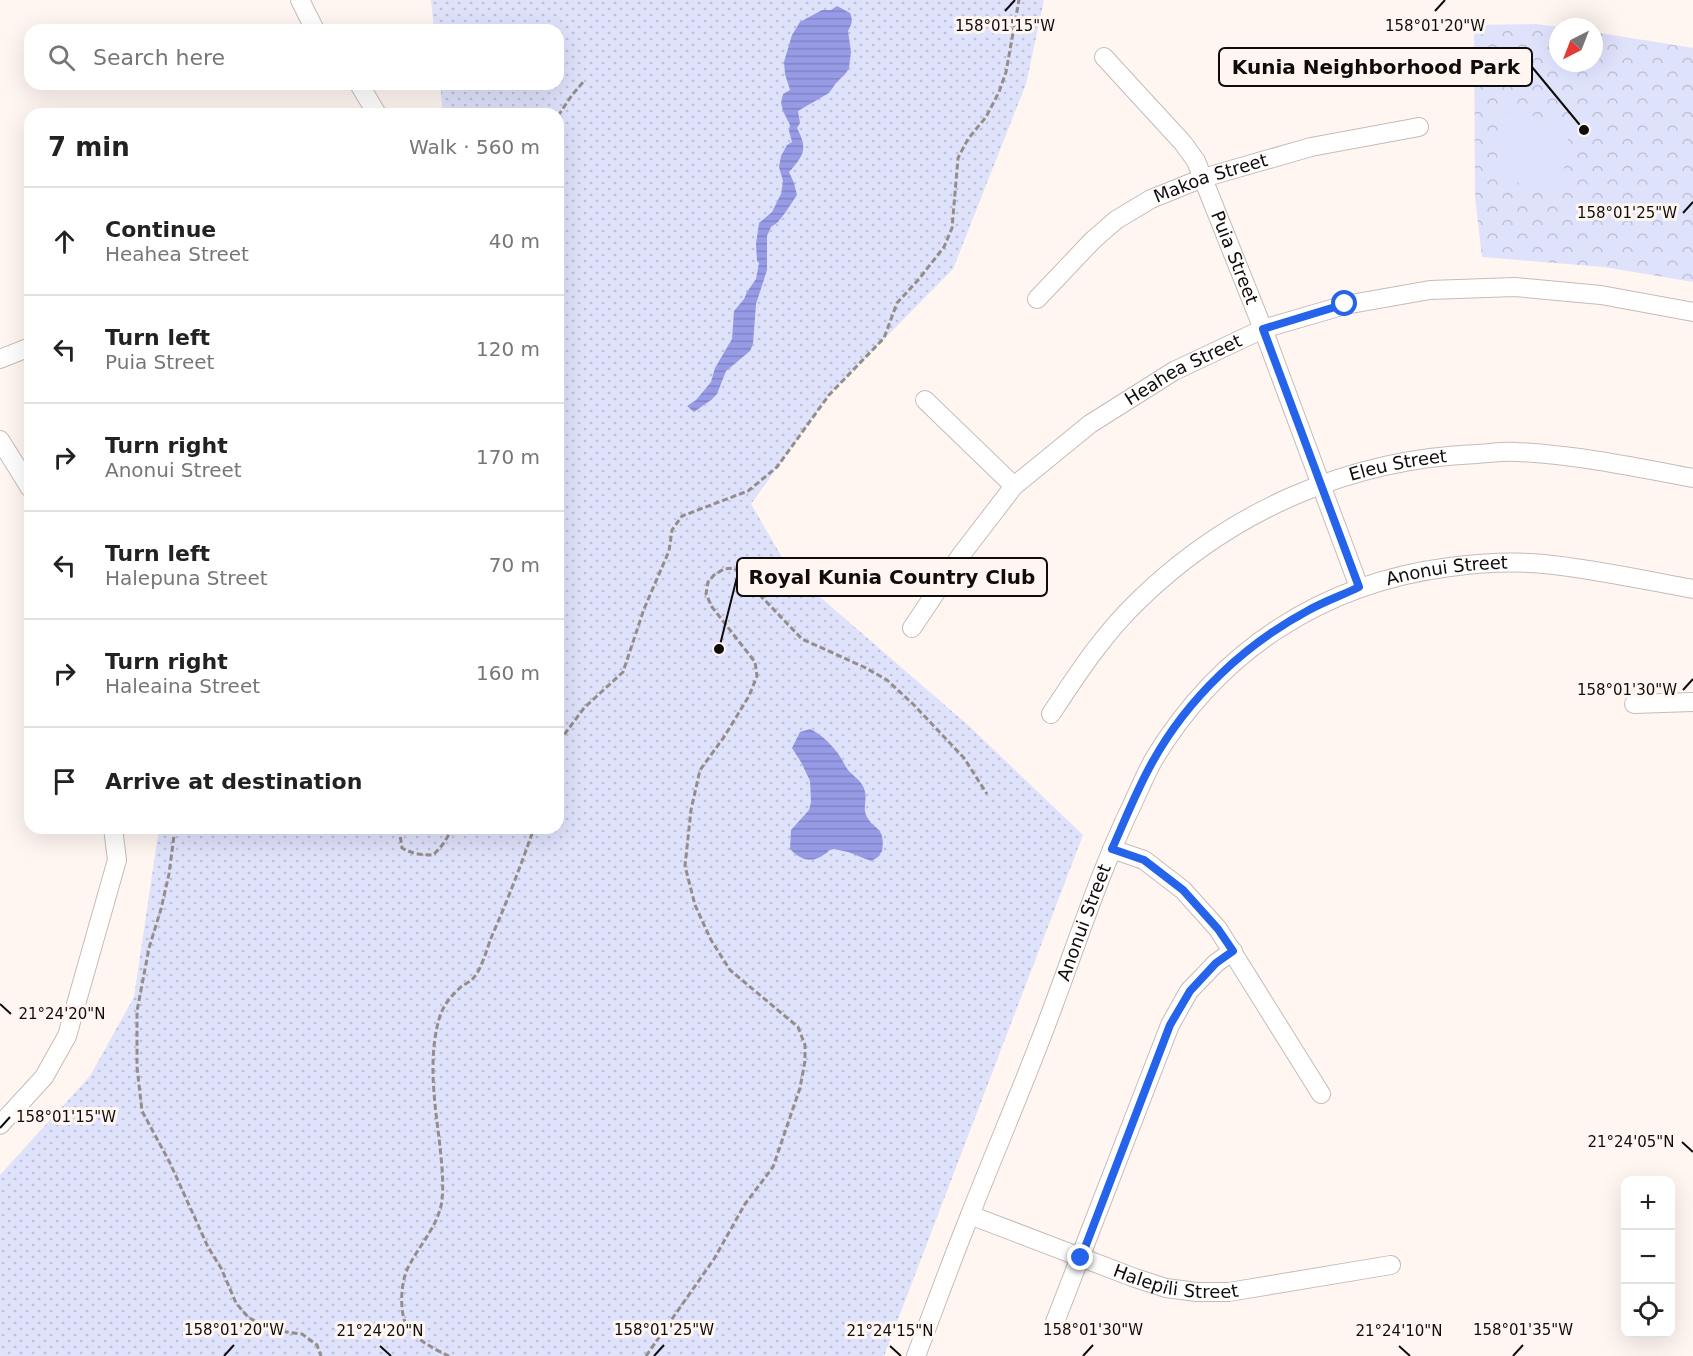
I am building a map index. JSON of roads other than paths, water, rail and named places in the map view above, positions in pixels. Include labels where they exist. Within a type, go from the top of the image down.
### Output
[{"type":"street","points":[[300,0],[312,24]]},
{"type":"street","name":"Puia Street","points":[[1104,57],[1183,143],[1196,161],[1263,329],[1359,587]]},
{"type":"street","points":[[362,90],[373,108]]},
{"type":"street","name":"Makoa Street","points":[[1037,299],[1093,240],[1116,220],[1151,199],[1203,178],[1311,147],[1419,127]]},
{"type":"street","name":"Heahea Street","points":[[912,628],[961,555],[1014,486],[1090,424],[1174,371],[1263,329],[1345,304],[1440,290],[1515,287],[1601,295],[1693,312]]},
{"type":"street","points":[[0,359],[24,349]]},
{"type":"street","points":[[925,400],[1014,486]]},
{"type":"street","points":[[0,440],[24,478]]},
{"type":"street","name":"Eleu Street","points":[[1051,714],[1091,653],[1139,599],[1194,552],[1255,514],[1321,484],[1395,463],[1450,455],[1516,452],[1582,457],[1693,478]]},
{"type":"street","name":"Anonui Street","points":[[916,1356],[1039,1045],[1112,849],[1153,761],[1184,715],[1220,674],[1263,639],[1309,610],[1359,587],[1419,571],[1491,563],[1542,564],[1693,589]]},
{"type":"street","points":[[1634,704],[1693,702]]},
{"type":"street","points":[[0,1125],[44,1077],[67,1036],[117,860],[114,834]]},
{"type":"street","points":[[1112,849],[1144,860],[1183,890],[1218,929],[1321,1094]]},
{"type":"street","points":[[1055,1322],[1170,1025],[1190,991],[1216,963],[1233,951]]},
{"type":"street","name":"Halepili Street","points":[[970,1215],[1156,1284],[1197,1292],[1229,1292],[1391,1265]]},
{"type":"water","points":[[837,6],[850,13],[852,18],[848,31],[851,52],[849,68],[829,93],[798,111],[800,123],[797,128],[803,151],[789,172],[797,195],[778,222],[771,227],[767,236],[767,270],[756,304],[753,344],[750,351],[726,371],[717,394],[694,412],[687,406],[696,400],[711,382],[715,368],[732,339],[734,311],[756,279],[759,263],[756,244],[759,223],[772,212],[781,194],[783,181],[779,167],[781,156],[787,145],[792,142],[790,125],[781,103],[783,94],[790,90],[784,62],[792,35],[800,22],[822,10],[831,10]]},
{"type":"water","points":[[810,729],[831,745],[864,788],[866,815],[881,832],[883,843],[878,857],[871,861],[834,849],[811,860],[798,856],[790,849],[791,830],[809,810],[811,802],[810,781],[792,748],[800,732]]},
{"type":"place","name":"Kunia Neighborhood Park","points":[[1584,130]]},
{"type":"place","name":"Royal Kunia Country Club","points":[[719,649]]}]
